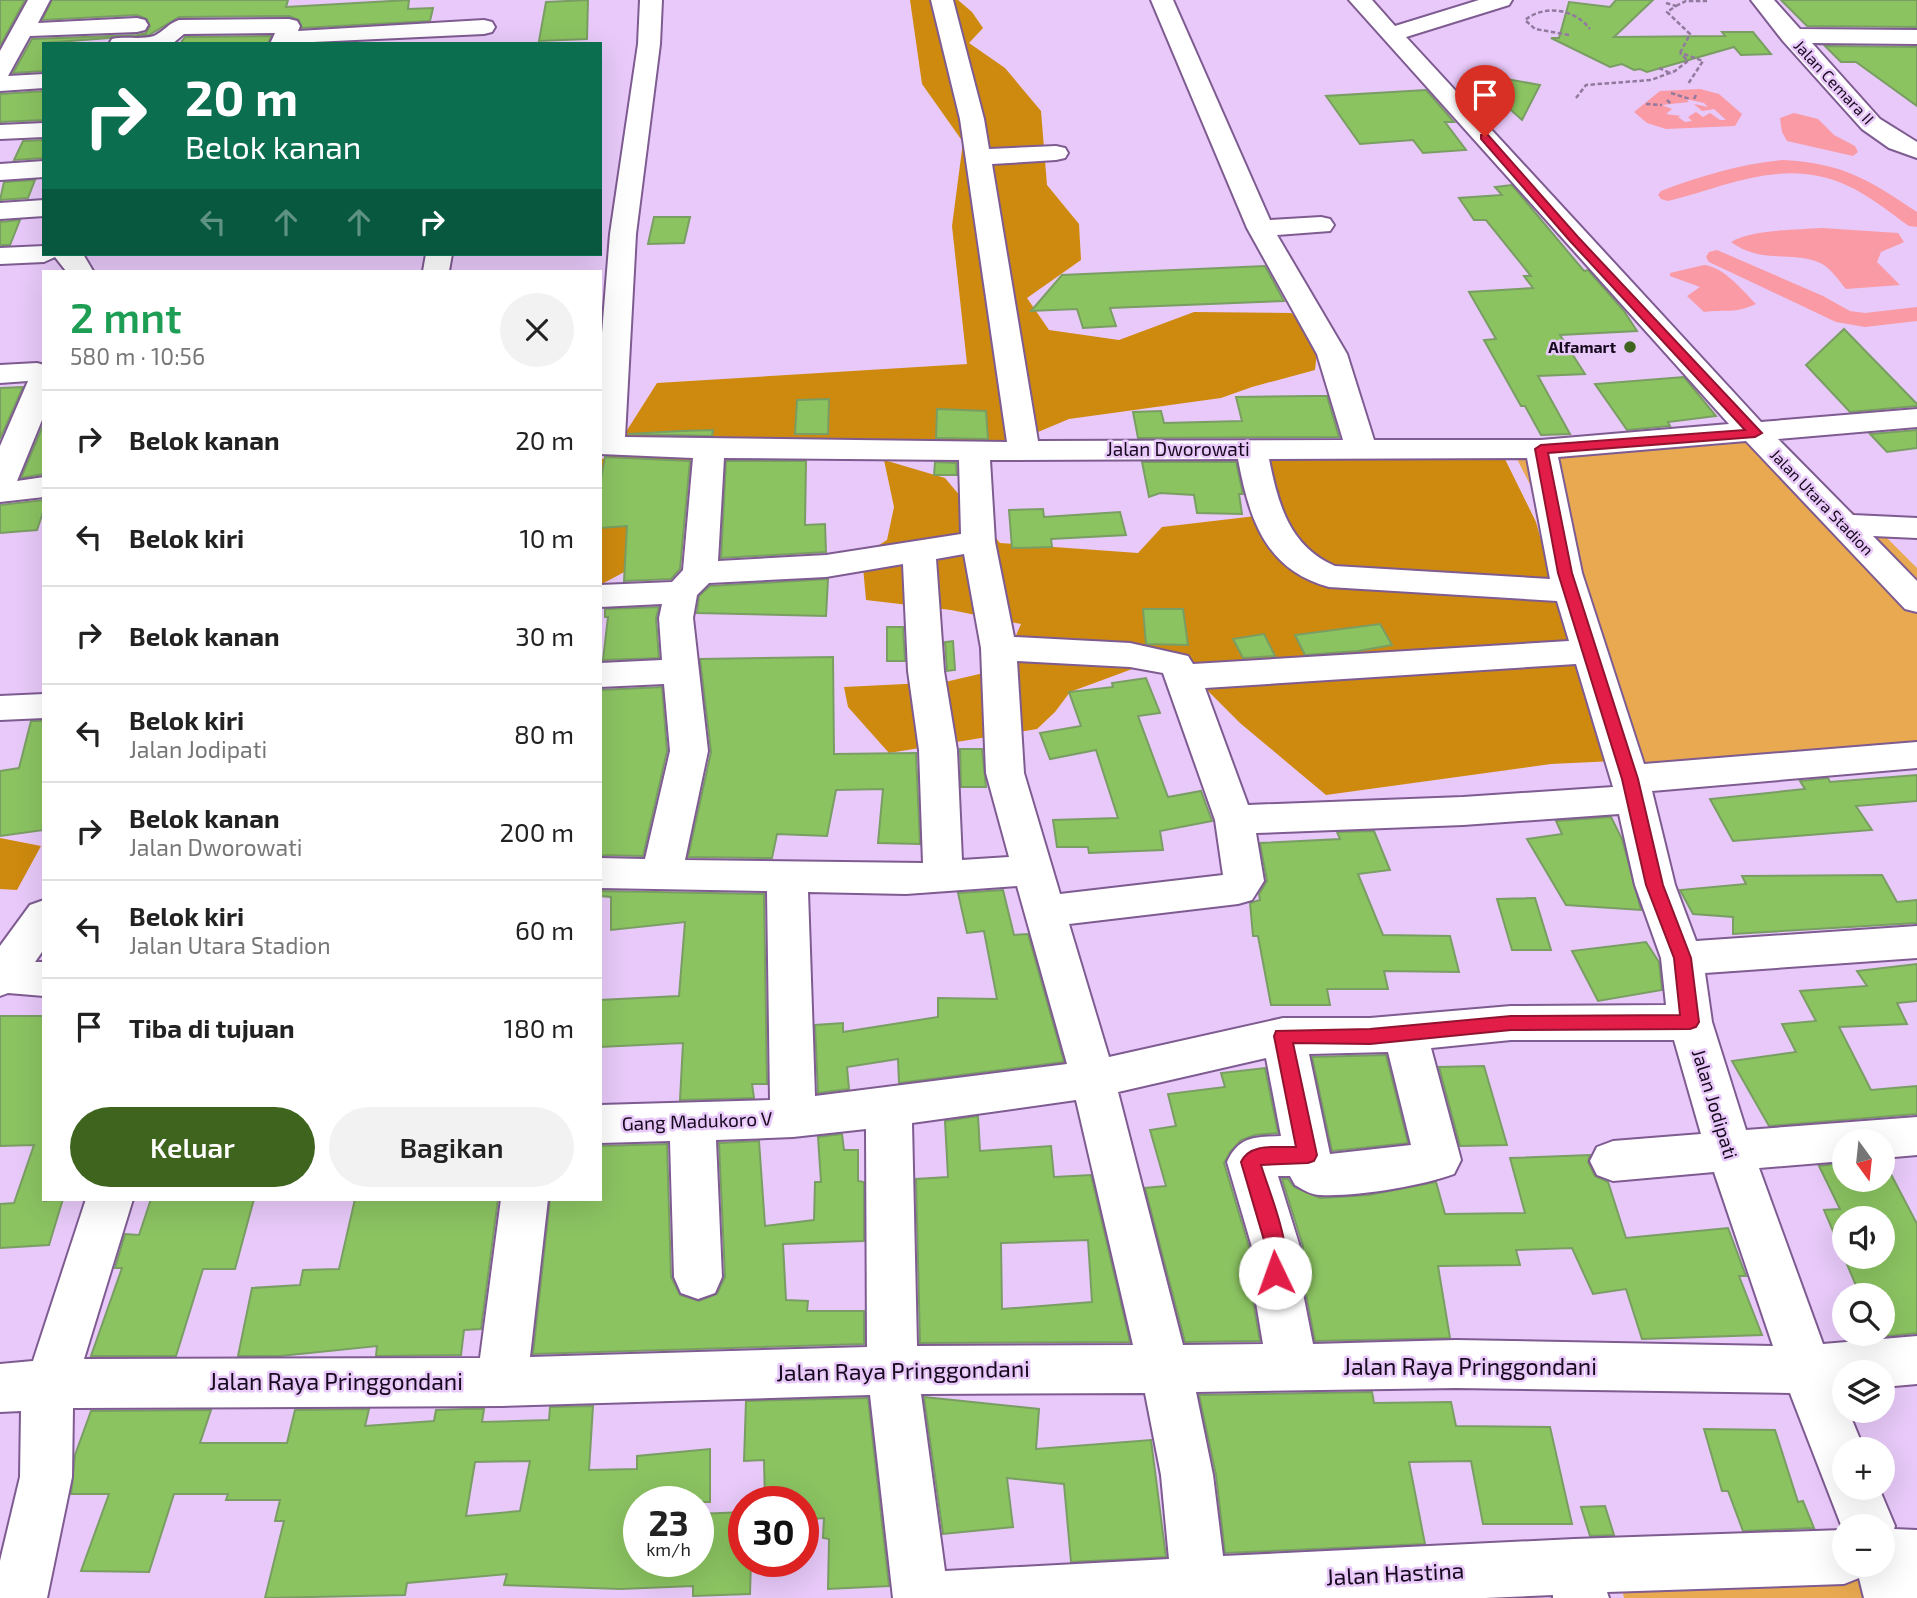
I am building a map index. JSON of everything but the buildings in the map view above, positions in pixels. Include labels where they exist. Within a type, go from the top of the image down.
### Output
[{"type":"street","points":[[605,445],[611,234],[630,198],[652,0]]},
{"type":"street","points":[[942,0],[972,119],[1024,450]]},
{"type":"street","points":[[1162,0],[1260,228],[1332,354],[1361,448]]},
{"type":"street","name":"Jalan Cemara II","points":[[1762,0],[1871,124],[1916,150]]},
{"type":"street","points":[[1392,34],[1489,1]]},
{"type":"street","name":"Jalan Utara Stadion","points":[[1371,2],[1392,34],[1574,239],[1724,401],[1917,601]]},
{"type":"street","points":[[288,26],[357,19]]},
{"type":"street","points":[[13,43],[136,25]]},
{"type":"street","points":[[160,42],[179,27],[484,27]]},
{"type":"street","points":[[1791,36],[1917,37]]},
{"type":"street","points":[[13,43],[42,47]]},
{"type":"street","points":[[13,43],[42,79]]},
{"type":"street","points":[[0,132],[42,130]]},
{"type":"street","points":[[978,157],[1056,153]]},
{"type":"street","points":[[0,172],[42,169]]},
{"type":"street","points":[[602,199],[630,198]]},
{"type":"street","points":[[0,211],[42,208]]},
{"type":"street","points":[[1260,228],[1321,225]]},
{"type":"street","points":[[0,256],[42,254]]},
{"type":"street","points":[[0,374],[42,373]]},
{"type":"street","points":[[0,483],[7,446],[37,410],[42,388]]},
{"type":"street","points":[[1724,401],[1827,426]]},
{"type":"street","name":"Jalan Dworowati","points":[[605,445],[709,449],[1541,449],[1917,418]]},
{"type":"street","points":[[662,874],[689,751],[676,618],[691,582],[709,449]]},
{"type":"street","points":[[1251,449],[1260,495],[1274,533],[1287,549],[1316,571],[1329,576],[1570,592]]},
{"type":"street","name":"Jalan Jodipati","points":[[1541,449],[1570,592],[1632,789],[1654,885],[1682,958],[1690,1022],[1729,1149],[1833,1437]]},
{"type":"street","points":[[974,450],[978,542],[999,648],[1005,773],[1093,1079],[1164,1367],[1187,1475],[1200,1591]]},
{"type":"street","points":[[0,492],[42,487]]},
{"type":"street","points":[[1844,525],[1917,528]]},
{"type":"street","points":[[602,596],[826,566],[978,542]]},
{"type":"street","points":[[919,551],[926,671],[938,750],[943,877]]},
{"type":"street","points":[[999,648],[1130,655],[1175,664],[1183,677],[1234,820],[1244,881],[1238,889],[1044,911]]},
{"type":"street","points":[[1183,677],[1590,651]]},
{"type":"street","points":[[602,675],[680,671]]},
{"type":"street","points":[[0,708],[42,706]]},
{"type":"street","points":[[1234,820],[1463,811],[1917,755]]},
{"type":"street","points":[[602,873],[787,878],[943,877],[1032,870]]},
{"type":"street","points":[[787,878],[793,1118]]},
{"type":"street","points":[[1,978],[42,919]]},
{"type":"street","points":[[1682,958],[1917,942]]},
{"type":"street","points":[[1,978],[42,979]]},
{"type":"street","name":"Gang Madukoro V","points":[[602,1124],[793,1118],[889,1107],[1093,1079],[1283,1036],[1370,1036],[1511,1023],[1690,1022]]},
{"type":"street","points":[[1283,1036],[1311,1171],[1318,1175],[1387,1169],[1438,1160],[1405,1033]]},
{"type":"street","points":[[889,1107],[892,1370],[921,1598]]},
{"type":"street","points":[[692,1122],[698,1277]]},
{"type":"street","points":[[1895,1138],[1917,1136]]},
{"type":"street","points":[[1614,1161],[1832,1142]]},
{"type":"street","points":[[1293,1368],[1275,1273],[1276,1247],[1250,1162],[1257,1157],[1308,1155]]},
{"type":"street","points":[[19,1598],[46,1477],[48,1443],[45,1418],[51,1384],[108,1201]]},
{"type":"street","points":[[502,1382],[524,1201]]},
{"type":"street","name":"Jalan Raya Pringgondani","points":[[0,1388],[51,1384],[295,1381],[502,1382],[892,1370],[1293,1368],[1456,1364],[1806,1368],[1917,1360]]},
{"type":"street","points":[[1895,1556],[1917,1557]]},
{"type":"street","name":"Jalan Hastina","points":[[946,1598],[1577,1582],[1832,1559]]},
{"type":"street","points":[[1886,1577],[1892,1598]]},
{"type":"path","points":[[1680,53],[1690,34],[1667,12],[1686,1],[1707,1]]},
{"type":"path","points":[[1666,3],[1676,6]]},
{"type":"path","points":[[1569,35],[1535,29],[1525,20],[1538,13],[1566,12],[1578,16],[1590,29]]},
{"type":"path","points":[[1576,99],[1586,85],[1660,79],[1672,74],[1688,61],[1680,53]]},
{"type":"path","points":[[1680,53],[1703,61],[1688,84]]},
{"type":"path","points":[[1659,68],[1672,74]]},
{"type":"path","points":[[1671,93],[1693,97]]},
{"type":"path","points":[[1667,100],[1671,104]]},
{"type":"path","points":[[1646,104],[1662,105]]},
{"type":"shaded area","points":[[910,0],[958,0],[972,12],[983,28],[969,43],[1005,68],[1041,111],[1047,185],[1079,224],[1081,260],[1027,298],[1049,330],[1119,340],[1194,312],[1291,313],[1319,334],[1315,370],[1221,398],[1069,419],[993,451],[731,451],[721,471],[679,477],[643,562],[602,584],[602,459],[629,447],[617,446],[657,383],[967,364],[952,226],[963,142],[922,84]]},
{"type":"shaded area","points":[[1700,89],[1719,94],[1742,114],[1735,126],[1666,129],[1647,123],[1634,112],[1660,91]]},
{"type":"shaded area","points":[[1794,113],[1818,119],[1834,135],[1855,146],[1858,152],[1853,156],[1787,141],[1782,132],[1780,118]]},
{"type":"shaded area","points":[[1822,228],[1898,233],[1904,242],[1881,252],[1877,262],[1900,285],[1846,289],[1830,270],[1818,262],[1753,253],[1731,242],[1762,232]]},
{"type":"shaded area","points":[[1704,265],[1726,275],[1756,304],[1736,310],[1704,312],[1687,296],[1700,287],[1670,276],[1670,273]]},
{"type":"shaded area","points":[[1754,438],[1884,535],[1917,568],[1917,746],[1629,779],[1575,573],[1515,455]]},
{"type":"shaded area","points":[[1501,451],[1536,522],[1578,672],[1614,761],[1551,764],[1326,795],[1240,723],[1196,679],[1154,661],[1070,692],[1055,712],[1037,729],[889,753],[848,707],[844,687],[945,682],[1001,669],[1021,624],[951,610],[866,600],[862,556],[887,540],[894,507],[884,460],[945,478],[1000,543],[1138,553],[1162,527],[1256,516],[1268,461]]},
{"type":"shaded area","points":[[0,838],[41,846],[17,890],[0,889]]},
{"type":"shaded area","points":[[1832,1559],[1832,1577],[1858,1577],[1881,1598],[1624,1598],[1619,1576],[1760,1562]]},
{"type":"pier","points":[[1686,99],[1704,103],[1708,107],[1694,104],[1702,111],[1714,109],[1726,120],[1720,120],[1710,113],[1703,117],[1696,112],[1688,117],[1692,121],[1685,122],[1678,117],[1681,116],[1666,114],[1672,109],[1662,105],[1689,102]]},
{"type":"waterway","points":[[1668,195],[1736,173],[1807,167],[1853,180],[1917,221]]},
{"type":"waterway","points":[[1717,257],[1844,317],[1865,320],[1917,314]]},
{"type":"place","name":"Alfamart","points":[[1630,347]]},
{"type":"route","points":[[1275,1273],[1276,1247],[1250,1162],[1257,1157],[1308,1155],[1283,1036],[1370,1036],[1511,1023],[1690,1022],[1682,958],[1654,885],[1630,779],[1565,573],[1541,449],[1755,433],[1574,239],[1485,137]]}]
